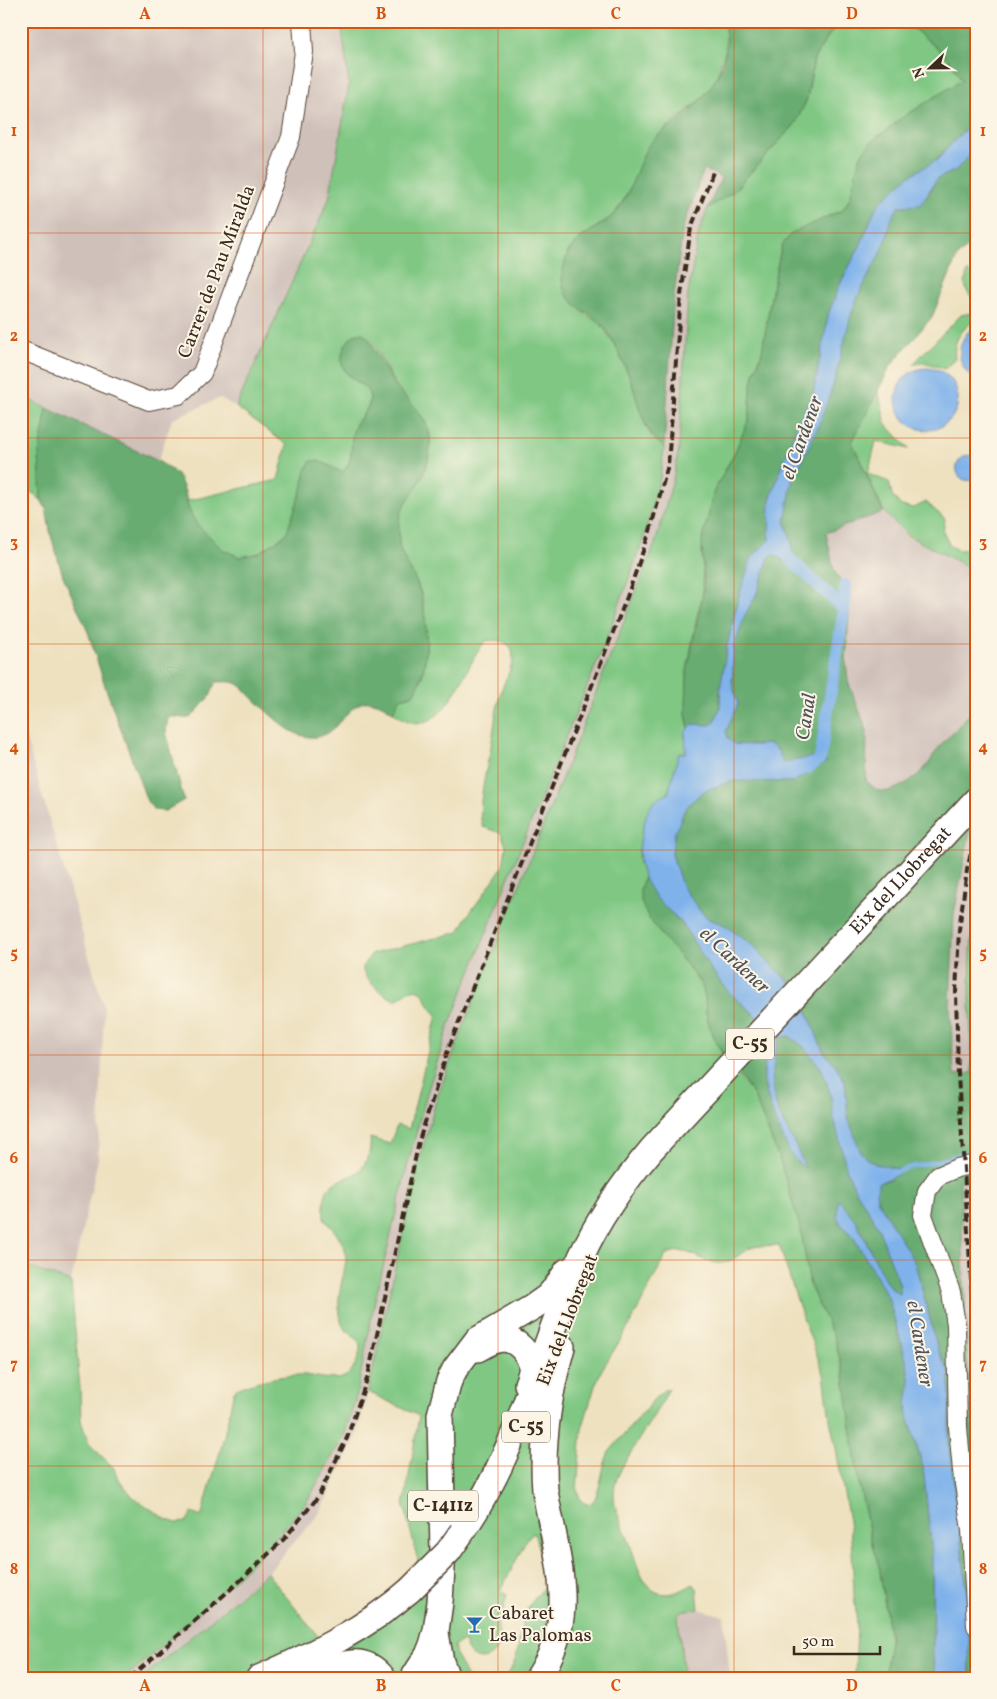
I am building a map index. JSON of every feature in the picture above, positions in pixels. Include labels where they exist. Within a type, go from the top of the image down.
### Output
[{"type":"highway","name":"Eix del Llobregat","points":[[463,1539],[508,1450],[581,1256],[598,1224],[626,1181],[945,839],[976,800]]},
{"type":"highway","name":"Eix del Llobregat","points":[[945,839],[976,813]]},
{"type":"highway","name":"Eix del Llobregat","points":[[463,1539],[483,1519],[503,1483],[536,1402],[563,1324],[575,1301],[588,1263],[607,1227],[655,1152]]},
{"type":"highway","points":[[464,1358],[482,1336],[547,1297],[567,1271],[584,1237],[598,1224]]},
{"type":"highway","points":[[538,1678],[554,1650],[562,1616],[561,1581],[545,1489],[544,1442],[554,1372],[575,1301]]},
{"type":"highway","points":[[464,1358],[485,1345],[504,1339],[514,1341],[528,1356],[531,1366],[529,1378],[510,1430],[508,1450]]},
{"type":"highway","name":"C-1411z","points":[[436,1631],[443,1550],[440,1415],[449,1381],[455,1369],[464,1358]]},
{"type":"highway","name":"C-55","points":[[258,1678],[343,1638],[434,1581],[463,1539]]},
{"type":"highway","name":"C-55","points":[[279,1678],[338,1651],[376,1628],[397,1614],[411,1595]]},
{"type":"highway","points":[[414,1676],[428,1655],[436,1631]]},
{"type":"highway","points":[[436,1631],[441,1662],[448,1678]]},
{"type":"highway","points":[[309,1678],[338,1665],[356,1663],[372,1667],[384,1678]]},
{"type":"street","name":"Carrer de Pau Miralda","points":[[21,350],[149,401],[179,395],[202,373],[291,137],[304,52],[302,21]]},
{"type":"street","points":[[976,1164],[957,1168],[938,1176],[927,1191],[923,1215],[951,1292],[956,1325],[958,1427],[970,1530],[976,1626]]},
{"type":"shaded area","points":[[21,21],[341,21],[349,85],[329,199],[236,407],[220,398],[172,419],[158,461],[21,396]]},
{"type":"shaded area","points":[[704,169],[721,178],[699,231],[688,294],[679,449],[673,480],[656,541],[463,1028],[403,1234],[368,1392],[356,1437],[319,1514],[267,1573],[142,1678],[125,1678],[257,1558],[306,1503],[344,1436],[357,1394],[373,1309],[407,1167],[426,1096],[450,1023],[530,822],[605,643],[643,540],[664,447],[674,295],[683,227]]},
{"type":"shaded area","points":[[884,512],[907,535],[976,571],[976,705],[919,774],[899,787],[885,792],[876,789],[865,780],[867,731],[848,681],[846,661],[850,599],[834,570],[826,533]]},
{"type":"shaded area","points":[[21,722],[104,1008],[98,1159],[71,1282],[21,1265]]},
{"type":"shaded area","points":[[976,788],[976,897],[973,919],[970,1009],[972,1073],[954,1075],[950,1005],[954,914],[971,826]]},
{"type":"shaded area","points":[[976,1180],[976,1485],[968,1373],[959,1181]]},
{"type":"shaded area","points":[[687,1609],[693,1611],[699,1609],[724,1616],[730,1678],[679,1678],[683,1668],[678,1616],[681,1611]]},
{"type":"green space","points":[[341,21],[723,21],[727,33],[727,46],[714,84],[698,102],[665,129],[647,148],[632,184],[612,216],[581,238],[567,253],[581,311],[601,324],[615,345],[630,378],[646,427],[653,438],[664,447],[660,478],[643,540],[605,643],[450,1023],[426,1096],[407,1167],[373,1309],[357,1394],[344,1436],[306,1503],[257,1558],[125,1678],[21,1678],[21,1265],[71,1282],[81,1421],[89,1444],[114,1468],[117,1477],[133,1497],[167,1520],[177,1523],[186,1522],[192,1513],[201,1517],[222,1445],[234,1391],[268,1379],[289,1376],[304,1375],[329,1379],[342,1378],[355,1365],[359,1355],[359,1343],[342,1324],[339,1301],[346,1254],[334,1230],[324,1218],[325,1197],[332,1185],[358,1172],[365,1164],[369,1154],[370,1138],[390,1144],[397,1125],[409,1129],[437,1015],[420,991],[409,991],[395,1000],[386,995],[366,977],[363,972],[365,962],[372,954],[459,932],[468,915],[503,866],[506,846],[501,833],[483,827],[481,809],[483,785],[499,700],[513,656],[508,644],[501,641],[486,641],[449,701],[438,714],[425,722],[410,722],[393,712],[400,698],[414,693],[423,673],[425,659],[426,630],[421,593],[400,550],[398,530],[399,518],[406,502],[425,470],[430,448],[430,434],[425,421],[396,385],[370,340],[366,336],[357,333],[347,342],[344,352],[344,365],[347,374],[366,389],[370,398],[368,406],[354,429],[349,463],[342,472],[325,463],[302,489],[287,532],[283,536],[252,556],[234,556],[219,548],[200,529],[190,514],[186,501],[278,480],[287,445],[236,407],[329,199],[349,85]]},
{"type":"green space","points":[[723,21],[842,21],[835,27],[814,59],[807,99],[795,124],[733,192],[708,208],[721,178],[704,169],[683,227],[674,295],[664,447],[645,424],[628,374],[611,338],[601,324],[567,296],[562,275],[567,255],[577,241],[605,222],[623,202],[649,145],[709,90],[722,64],[726,51]]},
{"type":"green space","points":[[842,21],[906,21],[944,55],[962,81],[900,119],[875,138],[862,154],[850,198],[842,210],[822,219],[782,245],[762,352],[751,389],[749,419],[735,452],[714,491],[702,549],[703,594],[687,671],[686,714],[689,728],[685,732],[686,753],[679,753],[668,794],[648,812],[638,859],[644,877],[640,892],[645,909],[660,933],[702,986],[705,994],[706,1014],[720,1050],[755,1099],[780,1161],[801,1230],[810,1286],[835,1340],[844,1375],[858,1479],[873,1549],[879,1565],[890,1639],[885,1678],[855,1678],[857,1624],[850,1527],[830,1420],[824,1374],[779,1245],[751,1248],[725,1263],[713,1262],[680,1251],[666,1255],[629,1326],[601,1371],[582,1429],[577,1490],[581,1501],[586,1504],[592,1503],[595,1497],[609,1452],[655,1398],[669,1388],[622,1468],[615,1485],[614,1499],[619,1517],[646,1584],[654,1591],[664,1594],[677,1592],[693,1584],[697,1588],[699,1609],[681,1611],[678,1616],[683,1668],[679,1678],[505,1678],[511,1670],[517,1654],[522,1624],[527,1611],[545,1586],[542,1560],[534,1533],[527,1539],[501,1590],[507,1595],[503,1611],[497,1621],[499,1638],[495,1652],[484,1659],[480,1659],[467,1650],[464,1641],[454,1645],[456,1656],[467,1678],[142,1678],[267,1573],[321,1640],[361,1619],[420,1569],[404,1505],[419,1416],[368,1392],[417,1168],[437,1098],[463,1028],[656,541],[673,480],[679,449],[688,294],[699,231],[708,208],[733,192],[795,124],[807,99],[814,59],[835,27]]},
{"type":"green space","points":[[906,21],[976,21],[976,117],[937,160],[909,176],[874,212],[861,244],[841,282],[829,312],[813,395],[799,420],[770,500],[769,540],[752,557],[740,592],[727,646],[720,692],[720,708],[714,723],[708,725],[693,724],[689,728],[686,714],[687,671],[704,587],[702,542],[714,491],[735,452],[749,419],[751,389],[762,352],[782,245],[792,233],[843,210],[850,198],[859,159],[875,138],[900,119],[962,81],[951,62]]},
{"type":"green space","points":[[976,148],[976,239],[957,257],[932,317],[891,365],[852,442],[883,512],[826,533],[834,570],[850,599],[846,661],[848,681],[867,731],[866,780],[873,787],[886,791],[892,790],[911,780],[927,766],[940,746],[976,705],[976,788],[971,826],[954,914],[950,1005],[954,1075],[976,1071],[976,1180],[960,1181],[968,1373],[976,1485],[976,1678],[970,1678],[968,1599],[949,1445],[951,1425],[943,1358],[938,1350],[915,1263],[878,1201],[876,1192],[879,1183],[891,1179],[898,1169],[875,1164],[861,1153],[848,1118],[845,1082],[836,1066],[823,1051],[807,1011],[789,981],[756,948],[725,925],[709,919],[701,912],[684,889],[672,854],[674,835],[684,811],[704,791],[732,781],[793,782],[826,762],[812,757],[783,764],[777,749],[769,744],[734,744],[728,738],[725,731],[738,704],[733,687],[732,671],[736,638],[744,617],[757,594],[769,557],[773,554],[783,560],[792,553],[792,543],[785,521],[792,482],[833,386],[851,315],[858,296],[882,250],[890,221],[899,206],[909,206],[927,197],[937,179],[956,170]]},
{"type":"green space","points":[[968,271],[976,279],[976,300],[967,291],[965,280]]},
{"type":"green space","points":[[976,312],[976,320],[962,331],[955,346],[955,358],[945,369],[927,363],[913,364],[961,315]]},
{"type":"green space","points":[[357,333],[363,333],[368,338],[394,384],[422,416],[428,429],[430,448],[425,469],[418,485],[403,509],[399,528],[400,547],[403,557],[416,581],[426,623],[426,655],[419,684],[412,695],[400,698],[393,712],[378,703],[366,702],[356,706],[331,730],[321,736],[309,737],[286,727],[239,684],[217,682],[210,696],[191,717],[168,718],[166,732],[184,800],[165,811],[154,810],[147,801],[106,689],[88,632],[63,576],[51,536],[46,509],[41,500],[39,453],[47,408],[158,461],[173,471],[179,477],[189,510],[196,523],[222,549],[240,557],[259,553],[283,537],[287,532],[310,462],[317,460],[342,472],[349,463],[354,429],[370,402],[368,391],[347,373],[341,361],[346,343]]},
{"type":"green space","points":[[878,390],[886,424],[909,449],[876,441],[868,474],[889,482],[892,495],[901,506],[914,508],[926,502],[945,519],[943,532],[950,546],[959,550],[976,548],[976,571],[907,535],[884,512],[852,442]]},
{"type":"green space","points":[[21,396],[47,408],[39,453],[41,500],[30,492],[21,491]]},
{"type":"green space","points":[[644,877],[660,902],[686,928],[727,990],[756,1016],[763,1025],[768,1042],[764,1069],[765,1090],[782,1134],[795,1160],[798,1151],[778,1109],[773,1088],[774,1063],[781,1037],[789,1036],[797,1040],[822,1069],[831,1096],[833,1114],[847,1171],[854,1187],[877,1225],[900,1285],[900,1294],[893,1290],[886,1282],[856,1221],[837,1216],[854,1238],[888,1297],[907,1363],[910,1385],[907,1404],[908,1416],[923,1467],[932,1552],[933,1656],[936,1678],[885,1678],[890,1639],[879,1565],[873,1549],[858,1479],[844,1375],[835,1340],[810,1286],[801,1230],[780,1161],[755,1099],[752,1092],[724,1056],[716,1040],[707,1018],[705,996],[702,987],[647,915],[640,892]]},
{"type":"green space","points":[[976,897],[976,1071],[972,1073],[971,963]]},
{"type":"water","name":"el Cardener","points":[[976,117],[976,148],[956,170],[937,179],[920,205],[899,206],[890,221],[882,250],[858,296],[851,315],[833,386],[818,427],[792,482],[785,521],[792,543],[792,553],[788,560],[783,560],[773,554],[769,557],[757,593],[744,617],[734,648],[732,682],[738,704],[726,731],[728,738],[734,744],[769,744],[777,749],[783,763],[812,757],[827,762],[793,782],[732,781],[704,791],[684,811],[674,835],[672,854],[684,889],[701,912],[709,919],[725,925],[756,948],[789,981],[807,1011],[823,1051],[836,1066],[845,1082],[848,1118],[861,1153],[875,1164],[898,1169],[899,1174],[879,1183],[876,1193],[878,1201],[915,1263],[938,1350],[950,1374],[949,1445],[968,1599],[970,1678],[936,1678],[933,1656],[932,1552],[923,1467],[908,1416],[907,1404],[910,1385],[907,1363],[888,1297],[854,1238],[841,1224],[837,1216],[838,1199],[856,1221],[886,1282],[893,1290],[900,1294],[900,1285],[877,1225],[854,1187],[847,1171],[833,1114],[831,1096],[822,1069],[804,1047],[789,1036],[780,1037],[772,1080],[774,1094],[781,1118],[805,1168],[796,1161],[786,1146],[765,1088],[764,1073],[767,1038],[762,1024],[755,1015],[723,986],[683,925],[647,885],[639,858],[639,849],[648,811],[653,803],[668,794],[679,753],[686,753],[685,732],[693,724],[709,725],[714,723],[720,708],[721,684],[727,646],[740,592],[752,557],[769,540],[770,500],[799,420],[813,395],[829,312],[841,282],[880,202],[909,176],[937,160]]},
{"type":"water","points":[[976,325],[976,380],[964,367],[960,352],[964,338]]},
{"type":"water","points":[[921,368],[933,368],[949,377],[956,387],[958,399],[956,411],[949,421],[933,430],[921,430],[910,425],[901,416],[896,405],[896,393],[901,382],[910,373]]},
{"type":"water","points":[[969,455],[976,457],[976,479],[969,480],[959,476],[957,467],[958,462],[962,458]]},
{"type":"waterway","name":"Canal","points":[[780,546],[790,559],[844,609]]},
{"type":"waterway","name":"Canal","points":[[808,768],[820,759],[845,603],[845,585]]},
{"type":"waterway","points":[[894,1173],[976,1149]]},
{"type":"railway","points":[[130,1678],[241,1580],[284,1539],[318,1497],[347,1438],[368,1376],[419,1141],[449,1047],[627,597],[650,531],[668,465],[681,295],[691,228],[713,172]]},
{"type":"railway","points":[[976,831],[967,870],[959,930],[956,992],[958,1075],[976,1357]]},
{"type":"place","name":"Cabaret Las Palomas","points":[[475,1625]]}]
